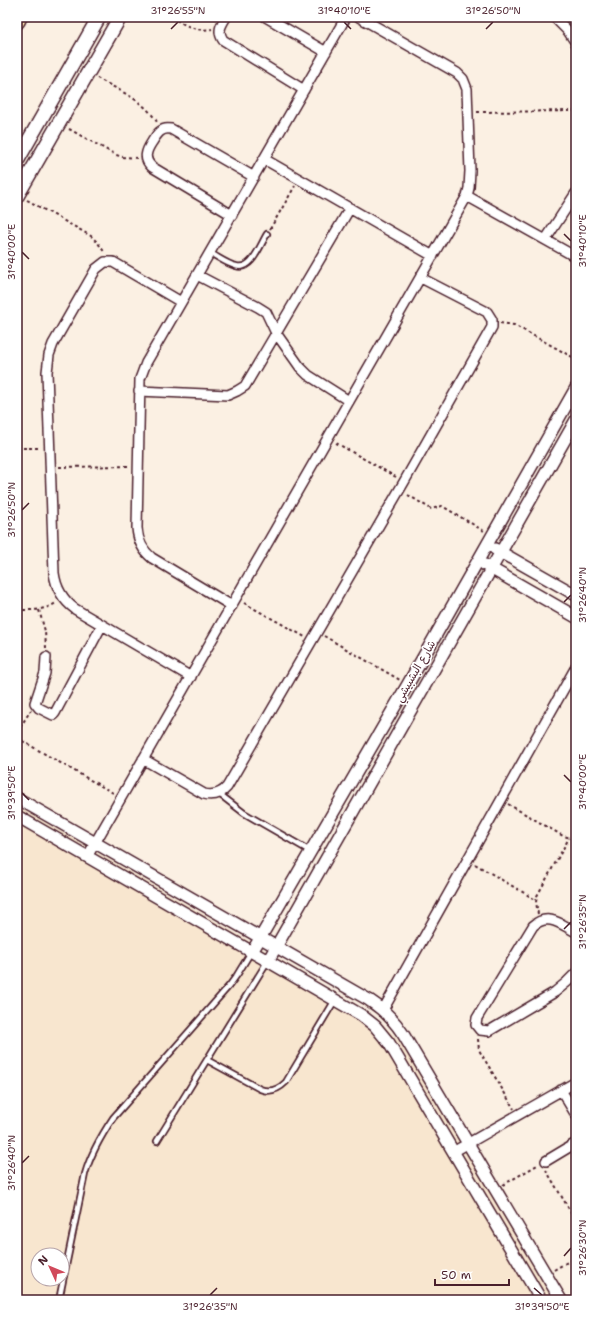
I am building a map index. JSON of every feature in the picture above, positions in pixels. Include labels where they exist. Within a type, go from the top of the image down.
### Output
[{"type":"main road","points":[[17,161],[99,17]]},
{"type":"main road","points":[[17,195],[120,17]]},
{"type":"street","points":[[226,17],[221,26],[221,37],[226,43],[304,90]]},
{"type":"street","points":[[266,17],[326,52]]},
{"type":"street","points":[[234,602],[152,558],[142,548],[139,541],[137,528],[140,379],[144,368],[181,302],[346,17]]},
{"type":"street","points":[[87,857],[467,196],[470,171],[467,89],[465,84],[460,76],[359,17]]},
{"type":"street","points":[[554,17],[568,31],[576,42]]},
{"type":"street","points":[[232,215],[152,167],[146,158],[147,151],[160,131],[166,129],[171,130],[254,177]]},
{"type":"street","points":[[264,159],[433,256]]},
{"type":"street","points":[[546,240],[576,194]]},
{"type":"street","points":[[467,196],[576,256]]},
{"type":"street","points":[[139,391],[228,395],[245,386],[350,208]]},
{"type":"street","points":[[181,302],[116,264],[109,262],[101,263],[96,268],[53,344],[49,355],[47,372],[54,573],[56,586],[63,598],[75,609],[191,677]]},
{"type":"street","points":[[197,275],[266,312],[276,333],[293,358],[308,375],[349,401]]},
{"type":"street","points":[[144,759],[204,794],[211,795],[218,793],[227,787],[313,641],[492,327],[492,320],[487,312],[421,278]]},
{"type":"street","name":"شارع البشبيشي","points":[[252,952],[408,684],[576,388]]},
{"type":"street","name":"شارع البشبيشي","points":[[268,961],[576,420]]},
{"type":"street","points":[[490,540],[501,552],[576,595]]},
{"type":"street","points":[[478,561],[576,617]]},
{"type":"street","points":[[46,656],[46,673],[36,698],[36,705],[52,715],[55,713],[102,625]]},
{"type":"street","points":[[382,1010],[576,667]]},
{"type":"street","points":[[17,798],[369,1000],[390,1017],[403,1034],[561,1300]]},
{"type":"street","points":[[17,816],[369,1020],[383,1034],[541,1300]]},
{"type":"street","points":[[311,851],[325,860]]},
{"type":"street","points":[[576,932],[554,920],[549,919],[541,921],[534,926],[477,1018],[476,1025],[480,1030],[489,1031],[542,1000],[561,987],[576,972]]},
{"type":"street","points":[[453,1152],[576,1082]]},
{"type":"street","points":[[561,1090],[576,1115]]},
{"type":"street","points":[[544,1162],[576,1143]]},
{"type":"lane","points":[[210,253],[234,266],[243,266],[251,261],[267,234]]},
{"type":"lane","points":[[218,793],[249,816],[311,851]]},
{"type":"lane","points":[[59,1300],[85,1174],[93,1150],[99,1139],[117,1113],[229,986],[252,952]]},
{"type":"lane","points":[[157,1141],[268,961]]},
{"type":"lane","points":[[206,1060],[260,1089],[268,1091],[277,1089],[286,1082],[336,1000]]},
{"type":"path","points":[[171,17],[190,28],[208,30],[221,26]]},
{"type":"path","points":[[88,73],[143,104],[154,118],[160,131]]},
{"type":"path","points":[[468,112],[576,111]]},
{"type":"path","points":[[59,123],[116,155],[131,158],[146,158]]},
{"type":"path","points":[[267,234],[299,178]]},
{"type":"path","points":[[17,195],[91,236],[102,247],[109,262]]},
{"type":"path","points":[[492,327],[503,323],[514,325],[576,360]]},
{"type":"path","points":[[328,439],[402,486],[432,509],[442,506],[490,540]]},
{"type":"path","points":[[17,448],[49,447]]},
{"type":"path","points":[[50,467],[138,466]]},
{"type":"path","points":[[17,610],[39,610],[51,606],[63,598]]},
{"type":"path","points":[[234,602],[313,641]]},
{"type":"path","points":[[39,610],[45,631],[46,656]]},
{"type":"path","points":[[318,632],[408,684]]},
{"type":"path","points":[[17,732],[36,705]]},
{"type":"path","points":[[17,738],[121,798]]},
{"type":"path","points":[[501,800],[563,836],[576,839]]},
{"type":"path","points":[[541,921],[536,908],[537,896],[570,838]]},
{"type":"path","points":[[468,860],[536,900]]},
{"type":"path","points":[[480,1030],[478,1038],[479,1050],[517,1115]]},
{"type":"path","points":[[496,1190],[544,1162],[576,1221]]},
{"type":"path","points":[[546,1275],[576,1257]]},
{"type":"shaded area","points":[[17,806],[266,951],[358,1006],[381,1022],[406,1050],[553,1300],[17,1300]]}]
